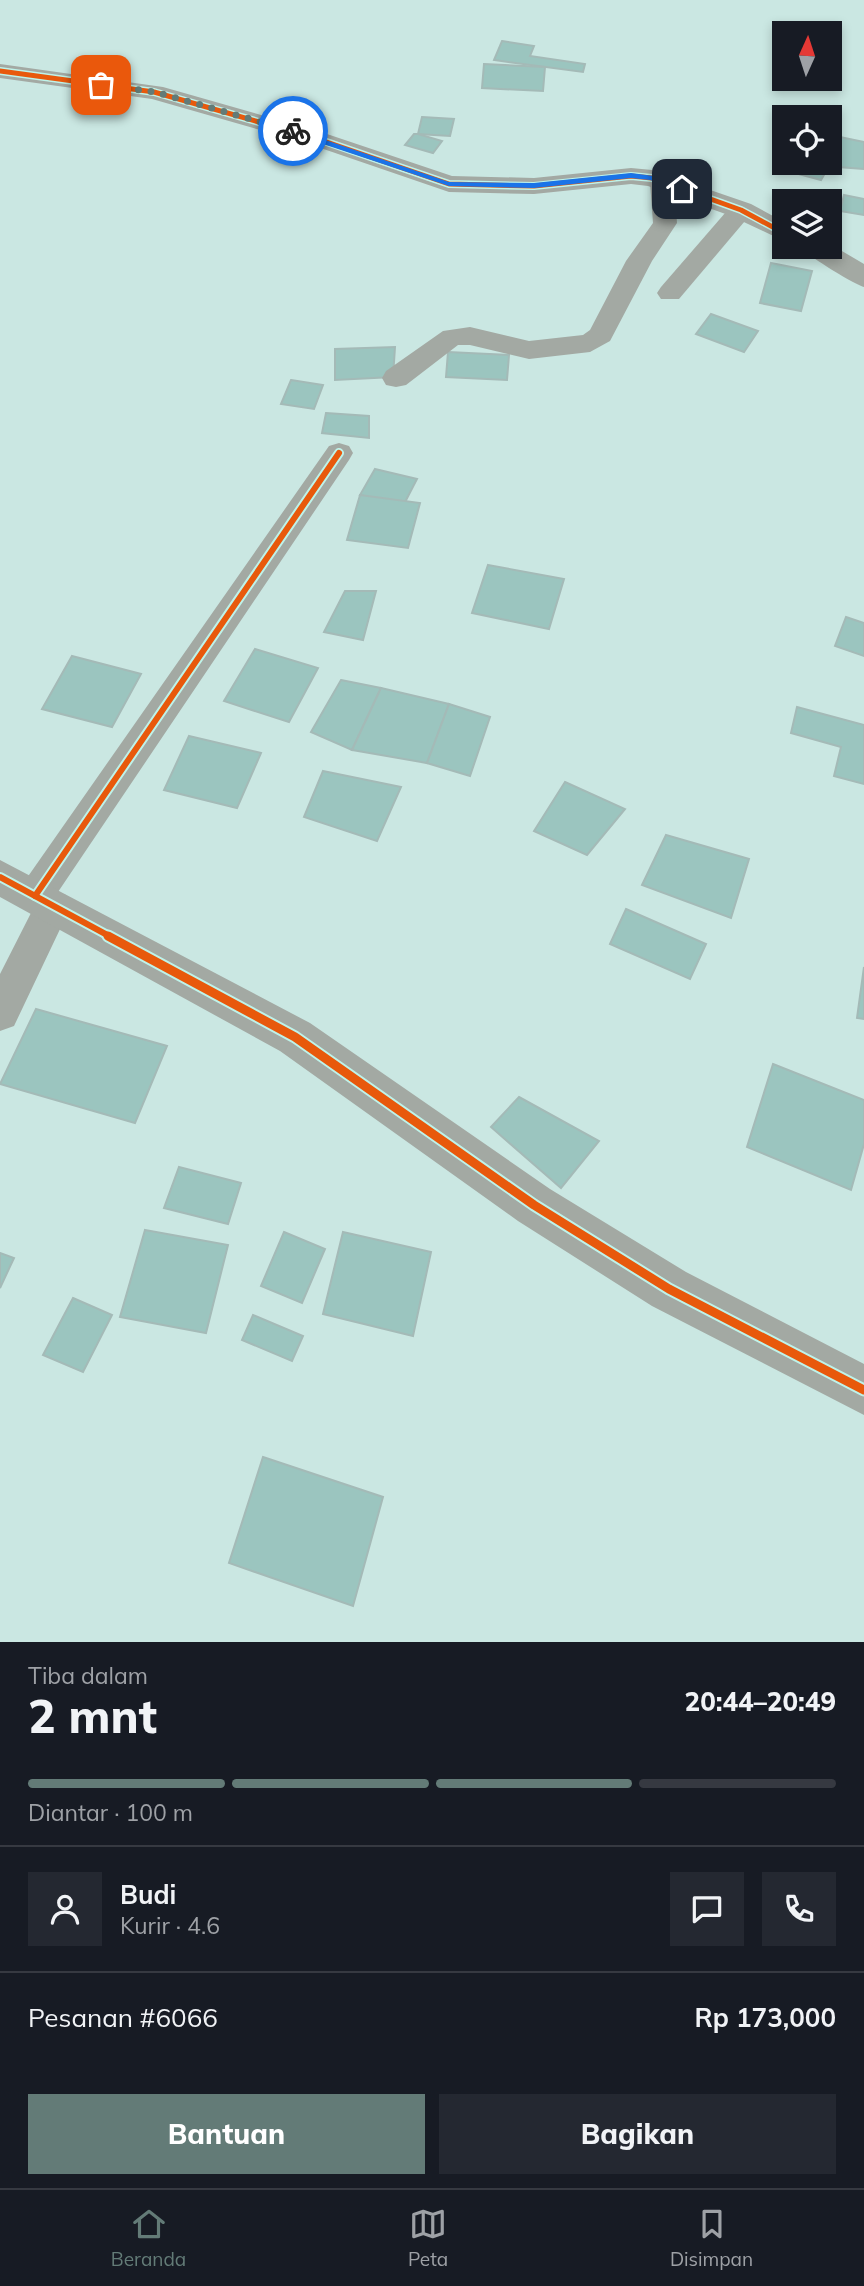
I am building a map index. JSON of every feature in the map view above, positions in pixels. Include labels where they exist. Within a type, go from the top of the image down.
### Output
[{"type":"street","points":[[0,71],[155,92],[303,134],[449,184],[534,186],[631,176],[662,182],[741,210],[772,227]]},
{"type":"street","points":[[396,378],[452,337],[470,335],[529,350],[590,343],[601,335],[639,261],[665,223],[662,182]]},
{"type":"street","points":[[670,293],[741,210]]},
{"type":"street","points":[[837,259],[864,278]]},
{"type":"street","points":[[0,1013],[29,893],[339,453]]},
{"type":"street","points":[[29,893],[295,1037],[534,1205],[668,1289],[864,1390]]},
{"type":"building","points":[[502,41],[534,46],[530,56],[585,64],[583,72],[494,60]]},
{"type":"building","points":[[484,64],[545,67],[543,91],[482,88]]},
{"type":"building","points":[[422,117],[454,119],[450,136],[418,134]]},
{"type":"building","points":[[414,134],[442,141],[433,153],[405,145]]},
{"type":"building","points":[[842,137],[864,142],[864,169],[842,167]]},
{"type":"building","points":[[802,175],[824,175],[821,180]]},
{"type":"building","points":[[844,195],[864,199],[864,215],[842,211]]},
{"type":"building","points":[[771,263],[812,271],[801,311],[760,303]]},
{"type":"building","points":[[711,314],[758,331],[744,352],[696,334]]},
{"type":"building","points":[[395,347],[393,377],[335,380],[335,349]]},
{"type":"building","points":[[448,352],[509,355],[507,380],[446,377]]},
{"type":"building","points":[[291,380],[323,385],[314,409],[281,404]]},
{"type":"building","points":[[326,413],[369,416],[369,438],[322,433]]},
{"type":"building","points":[[375,469],[417,479],[403,506],[360,495]]},
{"type":"building","points":[[360,495],[420,503],[408,548],[347,540]]},
{"type":"building","points":[[488,565],[564,579],[549,629],[472,613]]},
{"type":"building","points":[[345,591],[376,591],[363,640],[324,632]]},
{"type":"building","points":[[846,617],[864,623],[864,656],[835,646]]},
{"type":"building","points":[[255,649],[318,668],[289,722],[224,701]]},
{"type":"building","points":[[72,656],[141,674],[112,727],[42,709]]},
{"type":"building","points":[[341,680],[381,688],[352,750],[311,732]]},
{"type":"building","points":[[381,688],[449,704],[427,763],[352,750]]},
{"type":"building","points":[[449,704],[490,717],[470,776],[427,763]]},
{"type":"building","points":[[797,707],[864,725],[864,784],[834,776],[841,747],[791,733]]},
{"type":"building","points":[[189,736],[261,753],[237,808],[164,790]]},
{"type":"building","points":[[323,771],[401,787],[377,841],[304,817]]},
{"type":"building","points":[[565,782],[625,809],[587,855],[534,831]]},
{"type":"building","points":[[666,835],[749,859],[731,918],[642,885]]},
{"type":"building","points":[[626,909],[706,944],[690,979],[610,944]]},
{"type":"building","points":[[864,967],[864,1019],[857,1018]]},
{"type":"building","points":[[36,1009],[167,1046],[135,1123],[0,1084]]},
{"type":"building","points":[[773,1064],[864,1100],[864,1144],[851,1190],[747,1147]]},
{"type":"building","points":[[519,1097],[599,1141],[561,1188],[491,1127]]},
{"type":"building","points":[[179,1167],[241,1183],[228,1224],[164,1208]]},
{"type":"building","points":[[145,1230],[228,1245],[206,1333],[120,1317]]},
{"type":"building","points":[[284,1232],[325,1249],[302,1303],[261,1286]]},
{"type":"building","points":[[343,1232],[431,1252],[413,1336],[323,1314]]},
{"type":"building","points":[[0,1253],[14,1258],[0,1288]]},
{"type":"building","points":[[73,1298],[112,1315],[83,1372],[43,1355]]},
{"type":"building","points":[[253,1315],[303,1336],[292,1361],[242,1340]]},
{"type":"building","points":[[263,1457],[383,1497],[353,1606],[229,1563]]},
{"type":"cycle path","points":[[0,71],[154,92],[315,138],[449,184],[534,186],[631,176],[652,178],[741,210],[772,227]]},
{"type":"cycle path","points":[[35,896],[339,453]]},
{"type":"cycle path","points":[[0,877],[295,1037],[534,1205],[669,1289],[864,1390]]},
{"type":"way so far","points":[[101,85],[155,92],[293,131]]},
{"type":"route","points":[[293,131],[449,184],[534,186],[631,176],[652,178],[682,189]]}]
